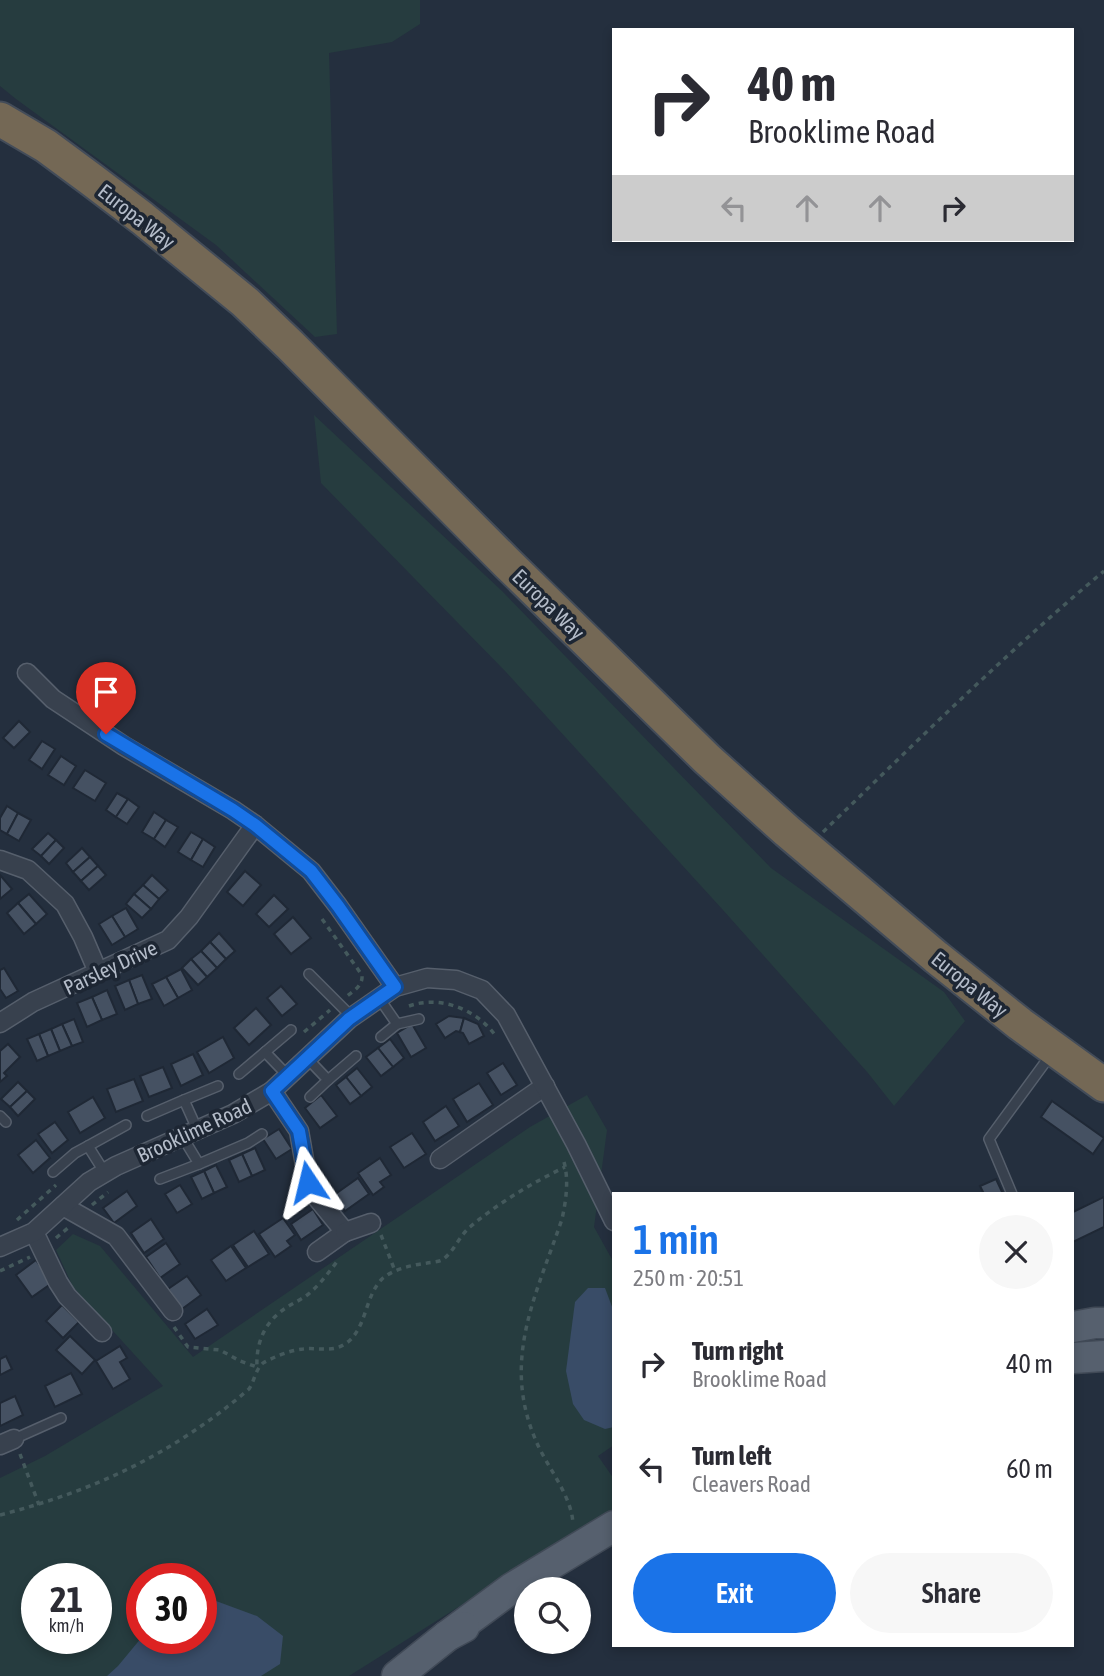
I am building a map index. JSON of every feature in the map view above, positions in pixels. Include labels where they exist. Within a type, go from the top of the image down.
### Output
[{"type":"highway","name":"Europa Way","points":[[0,119],[46,146],[92,180],[245,302],[707,759],[936,957],[1020,1024],[1104,1085]]},
{"type":"main road","points":[[1074,1327],[1104,1323]]},
{"type":"main road","points":[[1074,1358],[1104,1356]]},
{"type":"main road","points":[[397,1676],[512,1588],[612,1527]]},
{"type":"main road","points":[[558,1577],[612,1545]]},
{"type":"main road","points":[[447,1636],[514,1602]]},
{"type":"street","points":[[27,673],[53,699],[124,746],[233,810],[311,871],[395,987]]},
{"type":"street","name":"Parsley Drive","points":[[0,1023],[33,1003],[168,940],[189,917],[255,825]]},
{"type":"street","points":[[0,860],[29,870],[65,904],[98,972]]},
{"type":"street","name":"Brooklime Road","points":[[4,1240],[34,1232],[89,1182],[110,1179],[116,1166],[233,1114],[272,1091],[352,1017],[395,987],[427,978],[456,980],[482,990],[506,1016],[576,1144],[612,1217]]},
{"type":"street","points":[[440,1158],[545,1086]]},
{"type":"street","points":[[272,1091],[299,1131],[308,1182],[345,1232]]},
{"type":"street","points":[[63,1206],[116,1236],[173,1311]]},
{"type":"street","points":[[317,1252],[345,1232],[373,1230]]},
{"type":"street","points":[[34,1232],[67,1296],[102,1332]]},
{"type":"lane","points":[[309,974],[352,1017]]},
{"type":"lane","points":[[379,998],[397,1024]]},
{"type":"lane","points":[[381,1037],[397,1024],[419,1019]]},
{"type":"lane","points":[[239,1074],[291,1030]]},
{"type":"lane","points":[[1012,1192],[989,1139],[1056,1049]]},
{"type":"lane","points":[[265,1052],[288,1076]]},
{"type":"lane","points":[[310,1097],[356,1056]]},
{"type":"lane","points":[[307,1058],[328,1080]]},
{"type":"lane","points":[[147,1116],[218,1086]]},
{"type":"lane","points":[[184,1100],[199,1164]]},
{"type":"lane","points":[[52,1172],[75,1153],[126,1125]]},
{"type":"lane","points":[[160,1179],[248,1143],[262,1134]]},
{"type":"lane","points":[[88,1146],[110,1179]]},
{"type":"lane","points":[[7,1442],[61,1418]]},
{"type":"path","points":[[807,848],[928,731],[1104,571]]},
{"type":"path","points":[[390,1014],[418,1003],[444,1003],[477,1016],[494,1032],[500,1043]]},
{"type":"path","points":[[563,1161],[565,1206],[525,1330],[520,1383],[529,1425],[571,1509],[573,1528]]},
{"type":"path","points":[[173,1311],[166,1316],[188,1347],[220,1350],[257,1367],[271,1359],[303,1349],[333,1349],[345,1344],[357,1332],[382,1279],[410,1267],[442,1260],[471,1226],[528,1187],[565,1167]]},
{"type":"path","points":[[0,1271],[42,1249],[81,1216],[110,1179]]},
{"type":"path","points":[[373,1230],[382,1234],[395,1272]]},
{"type":"path","points":[[0,1515],[39,1505],[134,1467],[179,1442],[218,1415],[252,1384],[257,1367],[258,1348],[269,1323],[319,1284],[341,1256]]},
{"type":"path","points":[[7,1442],[39,1505]]},
{"type":"green space","points":[[0,0],[420,0],[420,24],[392,42],[329,53],[337,334],[315,337],[216,245],[0,86]]},
{"type":"green space","points":[[314,415],[502,591],[771,868],[944,992],[965,1021],[894,1106],[868,1073],[723,910],[506,672],[321,483]]},
{"type":"green space","points":[[587,1095],[607,1130],[594,1227],[612,1259],[612,1446],[598,1456],[612,1476],[612,1510],[349,1676],[0,1676],[0,1478],[45,1456],[163,1386],[73,1287],[56,1250],[73,1234],[100,1246],[193,1357],[530,1127]]},
{"type":"water","points":[[588,1288],[605,1288],[612,1307],[612,1427],[605,1429],[584,1420],[573,1404],[566,1371],[575,1302]]},
{"type":"water","points":[[217,1601],[257,1616],[283,1636],[280,1664],[261,1676],[107,1676],[128,1654],[217,1654]]},
{"type":"building","points":[[19,721],[30,732],[14,748],[3,738]]},
{"type":"building","points":[[42,741],[55,749],[42,769],[29,760]]},
{"type":"building","points":[[61,756],[76,766],[64,785],[48,775]]},
{"type":"building","points":[[85,770],[106,783],[95,801],[73,788]]},
{"type":"building","points":[[117,793],[128,799],[116,817],[106,810]]},
{"type":"building","points":[[128,799],[139,807],[127,824],[116,817]]},
{"type":"building","points":[[7,806],[18,813],[7,834],[0,830],[0,818]]},
{"type":"building","points":[[154,812],[166,820],[154,839],[142,832]]},
{"type":"building","points":[[18,813],[31,820],[19,841],[7,834]]},
{"type":"building","points":[[166,820],[178,827],[165,847],[154,839]]},
{"type":"building","points":[[191,832],[203,839],[191,860],[178,852]]},
{"type":"building","points":[[48,833],[56,840],[41,856],[32,849]]},
{"type":"building","points":[[203,839],[215,847],[203,867],[191,860]]},
{"type":"building","points":[[56,840],[64,848],[49,864],[41,856]]},
{"type":"building","points":[[82,848],[90,857],[73,872],[66,863]]},
{"type":"building","points":[[90,857],[98,866],[81,881],[73,872]]},
{"type":"building","points":[[98,866],[106,875],[89,890],[81,881]]},
{"type":"building","points":[[245,871],[261,885],[243,906],[227,892]]},
{"type":"building","points":[[0,875],[12,889],[0,899]]},
{"type":"building","points":[[152,875],[168,890],[159,899],[143,885]]},
{"type":"building","points":[[143,885],[159,899],[151,909],[134,894]]},
{"type":"building","points":[[29,894],[47,914],[36,924],[18,903]]},
{"type":"building","points":[[134,894],[151,909],[142,918],[126,904]]},
{"type":"building","points":[[274,895],[288,909],[269,927],[256,914]]},
{"type":"building","points":[[18,903],[36,924],[24,934],[7,913]]},
{"type":"building","points":[[126,908],[138,929],[125,937],[112,916]]},
{"type":"building","points":[[112,916],[125,937],[112,945],[99,924]]},
{"type":"building","points":[[293,917],[311,938],[291,954],[274,934]]},
{"type":"building","points":[[219,933],[235,951],[226,959],[210,942]]},
{"type":"building","points":[[210,942],[226,959],[217,968],[201,951]]},
{"type":"building","points":[[201,951],[217,968],[207,977],[191,959]]},
{"type":"building","points":[[191,959],[207,977],[198,985],[182,968]]},
{"type":"building","points":[[4,968],[18,991],[6,998],[0,989],[0,970]]},
{"type":"building","points":[[181,969],[192,990],[178,998],[166,977]]},
{"type":"building","points":[[142,975],[152,999],[138,1004],[129,980]]},
{"type":"building","points":[[166,977],[178,998],[164,1006],[152,984]]},
{"type":"building","points":[[129,980],[138,1004],[125,1010],[115,986]]},
{"type":"building","points":[[281,986],[297,1004],[282,1016],[267,998]]},
{"type":"building","points":[[107,990],[117,1014],[102,1020],[92,997]]},
{"type":"building","points":[[92,997],[102,1020],[87,1027],[77,1003]]},
{"type":"building","points":[[256,1008],[271,1025],[249,1045],[234,1028]]},
{"type":"building","points":[[449,1016],[464,1018],[460,1032],[456,1031],[445,1038],[436,1024]]},
{"type":"building","points":[[464,1018],[478,1024],[484,1036],[469,1044],[460,1032]]},
{"type":"building","points":[[74,1019],[83,1042],[72,1046],[62,1024]]},
{"type":"building","points":[[62,1024],[72,1046],[60,1051],[51,1029]]},
{"type":"building","points":[[412,1024],[426,1048],[411,1057],[397,1033]]},
{"type":"building","points":[[51,1029],[60,1051],[48,1056],[39,1034]]},
{"type":"building","points":[[39,1034],[48,1056],[37,1061],[27,1039]]},
{"type":"building","points":[[223,1037],[234,1058],[209,1073],[197,1052]]},
{"type":"building","points":[[390,1039],[404,1058],[393,1067],[378,1048]]},
{"type":"building","points":[[8,1044],[20,1057],[4,1073],[7,1076],[0,1082],[0,1051]]},
{"type":"building","points":[[378,1048],[393,1067],[381,1076],[366,1057]]},
{"type":"building","points":[[193,1054],[203,1075],[181,1086],[171,1064]]},
{"type":"building","points":[[503,1063],[517,1085],[501,1095],[487,1073]]},
{"type":"building","points":[[163,1067],[172,1088],[149,1097],[140,1076]]},
{"type":"building","points":[[357,1068],[372,1087],[361,1096],[346,1077]]},
{"type":"building","points":[[346,1077],[361,1096],[350,1104],[336,1085]]},
{"type":"building","points":[[134,1079],[143,1101],[116,1112],[107,1089]]},
{"type":"building","points":[[18,1082],[27,1091],[10,1107],[1,1099]]},
{"type":"building","points":[[479,1083],[493,1105],[467,1122],[453,1099]]},
{"type":"building","points":[[27,1091],[35,1099],[18,1116],[10,1107]]},
{"type":"building","points":[[321,1095],[337,1116],[320,1128],[305,1108]]},
{"type":"building","points":[[93,1097],[105,1118],[80,1133],[68,1112]]},
{"type":"building","points":[[1052,1101],[1104,1138],[1093,1154],[1041,1117]]},
{"type":"building","points":[[446,1106],[459,1126],[435,1141],[423,1122]]},
{"type":"building","points":[[55,1122],[68,1140],[52,1153],[38,1134]]},
{"type":"building","points":[[279,1129],[292,1149],[276,1159],[263,1139]]},
{"type":"building","points":[[412,1133],[426,1154],[404,1168],[390,1147]]},
{"type":"building","points":[[36,1140],[50,1158],[33,1173],[18,1155]]},
{"type":"building","points":[[255,1148],[265,1170],[252,1176],[242,1154]]},
{"type":"building","points":[[242,1154],[252,1176],[239,1182],[229,1160]]},
{"type":"building","points":[[380,1158],[391,1175],[380,1182],[384,1187],[373,1195],[358,1173]]},
{"type":"building","points":[[216,1165],[227,1187],[214,1193],[204,1171]]},
{"type":"building","points":[[204,1171],[214,1193],[202,1199],[191,1177]]},
{"type":"building","points":[[358,1178],[369,1194],[345,1211],[334,1195]]},
{"type":"building","points":[[996,1179],[1002,1192],[983,1192],[980,1186]]},
{"type":"building","points":[[180,1185],[192,1204],[177,1213],[165,1194]]},
{"type":"building","points":[[127,1191],[137,1206],[114,1223],[103,1208]]},
{"type":"building","points":[[1104,1197],[1104,1227],[1074,1242],[1074,1212]]},
{"type":"building","points":[[313,1209],[323,1225],[301,1240],[291,1224]]},
{"type":"building","points":[[283,1218],[295,1235],[287,1241],[291,1246],[275,1257],[259,1234]]},
{"type":"building","points":[[151,1219],[164,1239],[144,1253],[131,1233]]},
{"type":"building","points":[[254,1231],[269,1254],[248,1267],[233,1245]]},
{"type":"building","points":[[166,1243],[180,1264],[160,1278],[146,1257]]},
{"type":"building","points":[[231,1246],[246,1268],[226,1281],[211,1260]]},
{"type":"building","points":[[36,1260],[52,1283],[32,1297],[16,1275]]},
{"type":"building","points":[[187,1276],[201,1295],[182,1309],[168,1289]]},
{"type":"building","points":[[62,1305],[79,1322],[63,1338],[46,1321]]},
{"type":"building","points":[[207,1309],[218,1325],[195,1339],[185,1324]]},
{"type":"building","points":[[70,1336],[95,1360],[82,1374],[56,1350]]},
{"type":"building","points":[[120,1346],[127,1358],[120,1362],[130,1379],[113,1389],[96,1361]]},
{"type":"building","points":[[6,1356],[12,1369],[0,1375],[0,1359]]},
{"type":"building","points":[[71,1373],[82,1394],[55,1407],[45,1386]]},
{"type":"building","points":[[15,1396],[23,1415],[0,1426],[0,1403]]},
{"type":"route","points":[[106,734],[233,810],[311,871],[395,987],[349,1019],[272,1091],[299,1131],[308,1182]]}]
